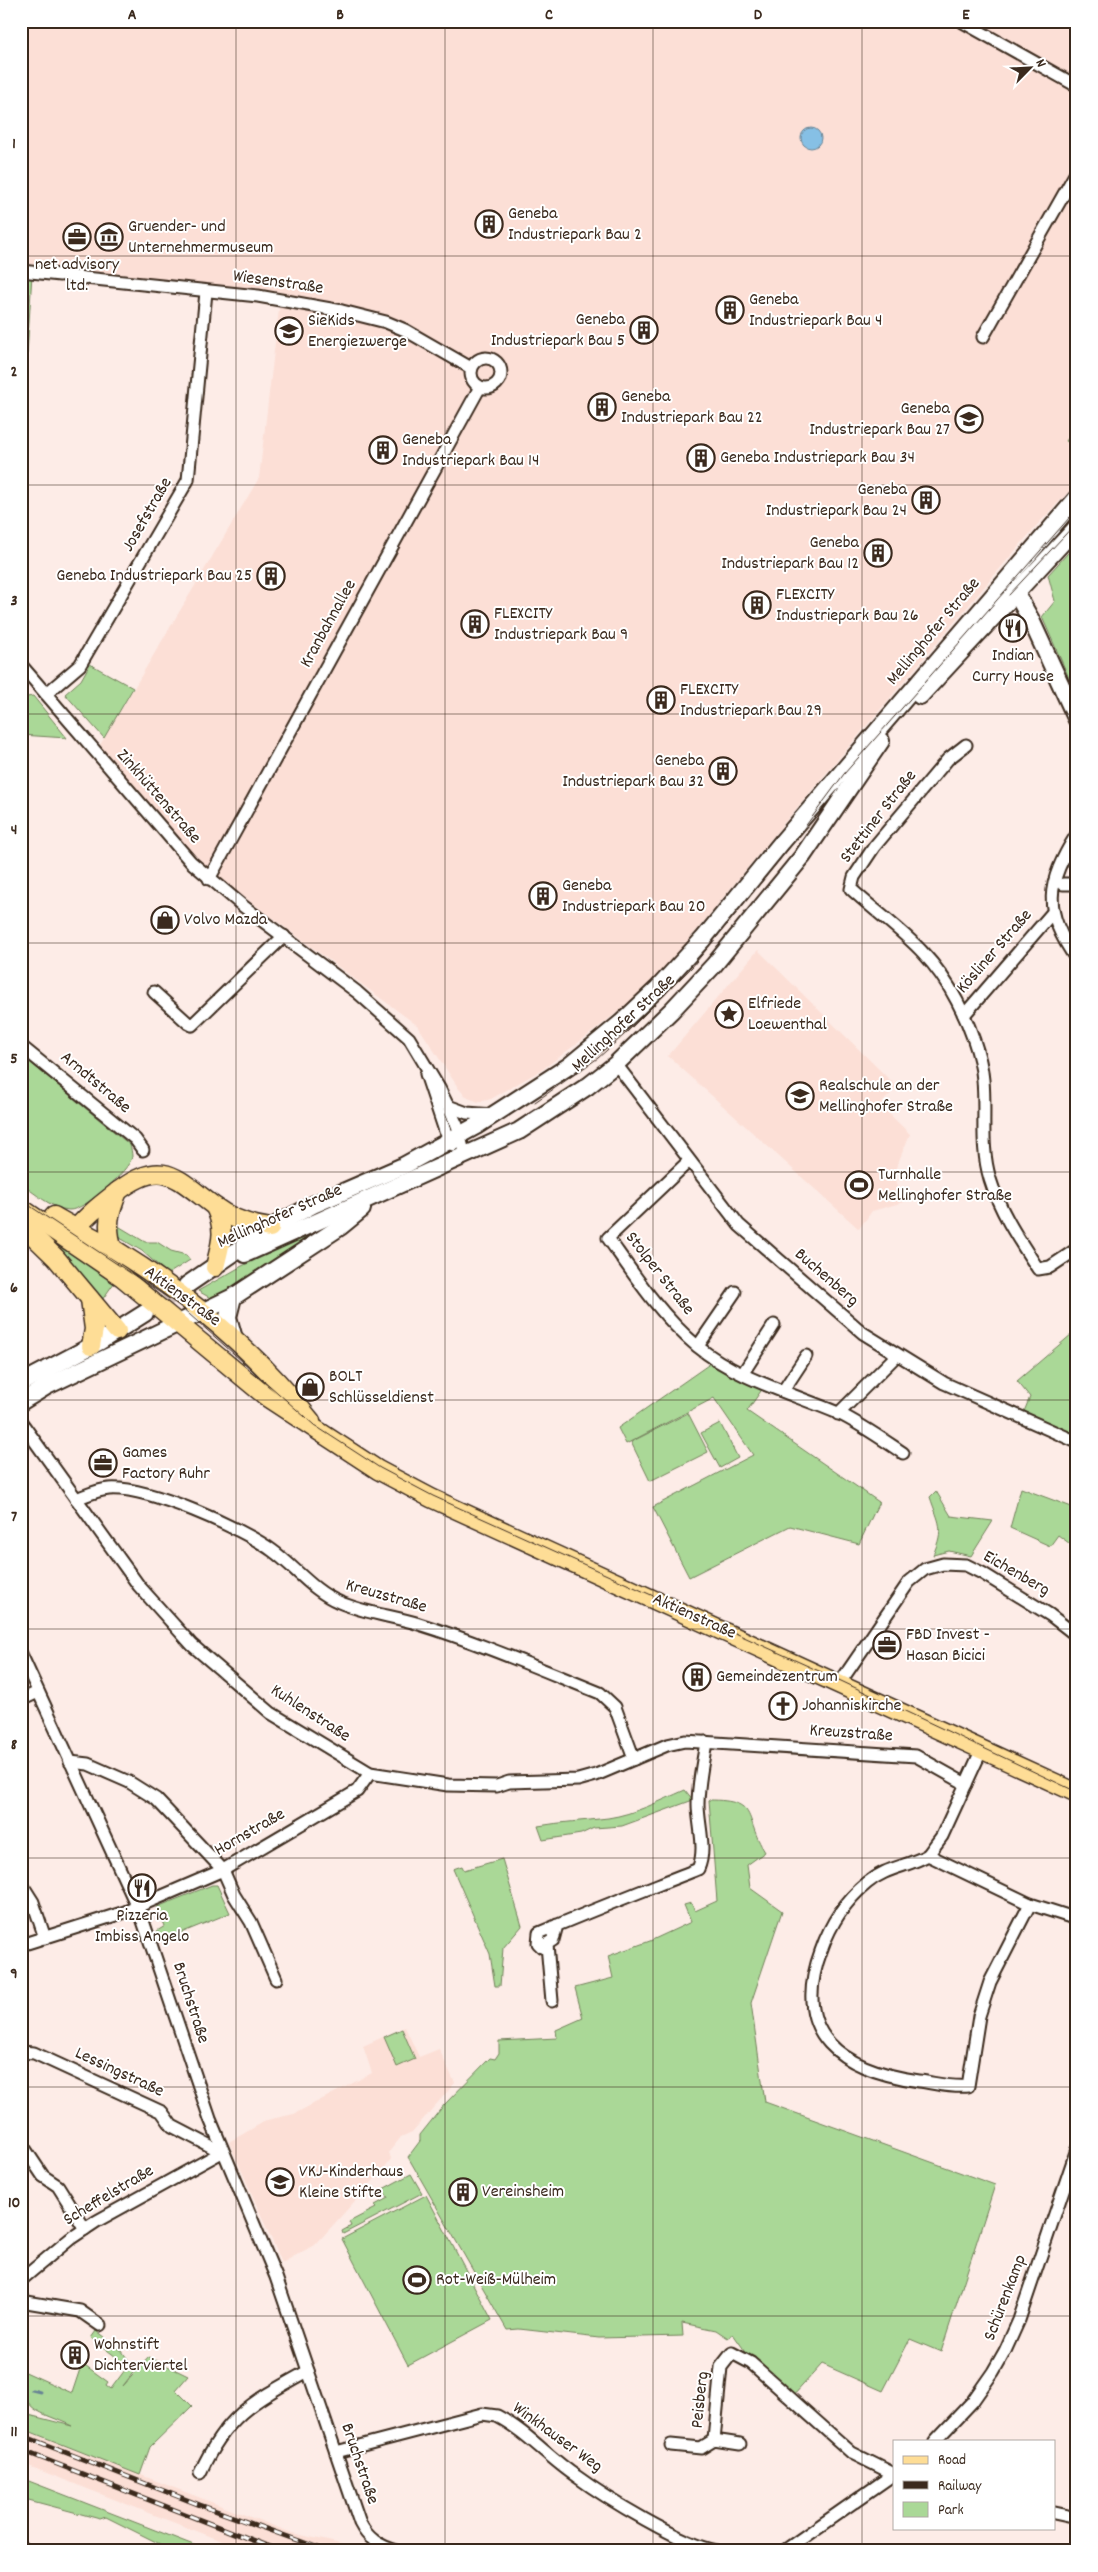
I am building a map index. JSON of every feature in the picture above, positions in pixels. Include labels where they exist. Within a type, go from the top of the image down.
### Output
[{"type":"main road","name":"Mellinghofer Straße","points":[[215,1267],[270,1228],[313,1205],[403,1166],[486,1119],[594,1046],[658,988],[703,939],[1006,578],[1077,498]]},
{"type":"main road","name":"Mellinghofer Straße","points":[[215,1267],[482,1149],[553,1111],[616,1064],[672,1010],[714,965],[798,862],[874,750],[973,638],[1077,527]]},
{"type":"main road","points":[[1006,578],[1016,593],[1077,720]]},
{"type":"main road","points":[[824,793],[836,805]]},
{"type":"main road","points":[[482,1149],[478,1139],[486,1119]]},
{"type":"main road","points":[[72,1234],[118,1191],[144,1175],[169,1175],[182,1180],[215,1207],[242,1222],[270,1228]]},
{"type":"main road","points":[[112,1248],[108,1223],[118,1191]]},
{"type":"main road","points":[[21,1402],[47,1386],[234,1297],[340,1227],[379,1195]]},
{"type":"main road","name":"Aktienstraße","points":[[21,1197],[72,1234],[248,1384],[378,1470],[431,1498],[1077,1793]]},
{"type":"main road","points":[[187,1285],[215,1267],[222,1239],[222,1223],[215,1207]]},
{"type":"main road","name":"Aktienstraße","points":[[21,1208],[72,1234],[112,1248],[204,1312],[233,1335],[261,1363],[317,1429]]},
{"type":"main road","points":[[21,1224],[56,1258],[117,1331]]},
{"type":"main road","points":[[233,1335],[228,1317],[234,1297]]},
{"type":"main road","points":[[90,1299],[94,1329],[91,1346]]},
{"type":"main road","points":[[21,1382],[91,1346],[146,1313]]},
{"type":"street","points":[[961,21],[1077,86]]},
{"type":"street","points":[[983,337],[1077,170]]},
{"type":"street","name":"Wiesenstraße","points":[[21,270],[206,292],[258,296],[386,322],[405,330],[471,368]]},
{"type":"street","name":"Josefstraße","points":[[46,694],[74,673],[80,665],[188,480],[206,292]]},
{"type":"street","points":[[486,358],[496,362],[501,376],[496,385],[487,388],[480,387],[471,378],[471,368],[476,361],[486,358]]},
{"type":"street","name":"Kranbahnallee","points":[[209,878],[480,387]]},
{"type":"street","name":"Zinkhüttenstraße","points":[[21,665],[26,681],[46,694],[184,854],[209,878],[397,1025],[415,1045],[448,1106],[455,1137]]},
{"type":"street","name":"Stettiner Straße","points":[[966,745],[948,759],[874,848],[854,878],[852,889],[920,947],[943,977],[964,1015],[982,1072],[985,1150],[990,1179],[1002,1210],[1038,1269],[1050,1267],[1077,1249]]},
{"type":"street","points":[[1077,834],[1057,870],[1053,890],[1053,912],[1060,934],[1077,960]]},
{"type":"street","points":[[1063,884],[1077,884]]},
{"type":"street","name":"Kösliner Straße","points":[[964,1015],[1053,912]]},
{"type":"street","points":[[154,992],[192,1025],[284,936]]},
{"type":"street","name":"Arndtstraße","points":[[21,1046],[135,1139],[143,1150]]},
{"type":"street","name":"Zinkhüttenstraße","points":[[422,1057],[431,1093],[455,1137],[463,1157]]},
{"type":"street","name":"Buchenberg","points":[[616,1064],[688,1161],[739,1225],[863,1333],[944,1383],[1077,1442]]},
{"type":"street","points":[[448,1106],[486,1119]]},
{"type":"street","name":"Stolper Straße","points":[[688,1161],[608,1238],[660,1308],[698,1346],[743,1373],[855,1422],[903,1453]]},
{"type":"street","name":"Stolper Straße","points":[[698,1346],[735,1292]]},
{"type":"street","points":[[743,1373],[774,1324]]},
{"type":"street","points":[[837,1413],[897,1355]]},
{"type":"street","points":[[783,1390],[806,1356]]},
{"type":"street","name":"Kuhlenstraße","points":[[21,1422],[140,1586],[192,1645],[270,1713],[370,1773],[448,1785],[497,1786],[509,1782],[578,1780],[596,1775],[667,1745]]},
{"type":"street","name":"Kreuzstraße","points":[[76,1499],[96,1491],[126,1490],[180,1507],[245,1533],[273,1551],[332,1599],[419,1624],[600,1692],[615,1707],[634,1759]]},
{"type":"street","name":"Eichenberg","points":[[839,1684],[909,1582],[925,1569],[943,1564],[966,1565],[982,1573],[1050,1615],[1077,1636]]},
{"type":"street","name":"Bruchstraße","points":[[21,1654],[25,1676],[38,1692],[147,1931],[222,2152],[276,2277],[365,2533],[379,2545],[397,2551]]},
{"type":"street","points":[[21,1700],[38,1692]]},
{"type":"street","name":"Kreuzstraße","points":[[667,1745],[685,1741],[916,1756],[966,1784]]},
{"type":"street","points":[[552,2002],[547,1945],[542,1947],[538,1943],[539,1933],[698,1869],[702,1862],[702,1847],[698,1803],[706,1742]]},
{"type":"street","points":[[982,1749],[942,1836],[928,1855],[917,1861],[886,1870],[867,1882],[840,1912],[825,1938],[813,1973],[810,1999],[814,2021],[830,2044],[858,2065],[900,2078],[950,2086],[968,2086],[979,2016],[990,1982],[1030,1904]]},
{"type":"street","points":[[70,1762],[88,1764],[128,1782],[156,1799],[223,1870],[234,1895],[251,1922],[276,1979]]},
{"type":"street","name":"Hornstraße","points":[[21,1945],[137,1907],[223,1870],[357,1791],[370,1773]]},
{"type":"street","points":[[928,1855],[1030,1904],[1077,1919]]},
{"type":"street","points":[[21,1883],[33,1902],[45,1938]]},
{"type":"street","name":"Lessingstraße","points":[[21,2052],[34,2053],[162,2112],[172,2126],[222,2152]]},
{"type":"street","points":[[21,2143],[43,2176],[58,2186],[85,2229]]},
{"type":"street","name":"Schürenkamp","points":[[935,2440],[972,2402],[994,2372],[1005,2351],[1019,2320],[1073,2170],[1077,2149]]},
{"type":"street","name":"Scheffelstraße","points":[[21,2280],[85,2229],[222,2152]]},
{"type":"street","points":[[21,2301],[80,2311],[100,2325]]},
{"type":"street","name":"Peisberg","points":[[714,2440],[721,2367],[732,2353],[751,2363],[852,2453],[893,2474]]},
{"type":"street","points":[[200,2473],[208,2457],[233,2420],[251,2403],[308,2371]]},
{"type":"street","name":"Winkhauser Weg","points":[[336,2452],[482,2414],[497,2416],[576,2476],[656,2524],[699,2545],[717,2551]]},
{"type":"street","name":"Peisberg","points":[[671,2446],[701,2448],[714,2440],[740,2444]]},
{"type":"street","points":[[784,2551],[893,2475]]},
{"type":"street","points":[[1056,2513],[1077,2518]]},
{"type":"shaded area","points":[[21,21],[1077,21],[1077,483],[1037,525],[784,823],[669,964],[639,995],[591,1033],[543,1069],[491,1099],[479,1102],[468,1098],[459,1089],[418,1026],[212,873],[97,750],[259,478],[281,292],[179,283],[21,263]]},
{"type":"shaded area","name":"Realschule an der Mellinghofer Straße","points":[[758,950],[897,1087],[880,1105],[910,1134],[893,1175],[904,1202],[872,1211],[859,1229],[668,1056]]},
{"type":"shaded area","points":[[405,2027],[419,2057],[439,2049],[455,2083],[412,2132],[401,2137],[389,2152],[391,2159],[382,2171],[316,2244],[282,2263],[229,2142],[267,2120],[294,2114],[372,2073],[363,2046]]},
{"type":"shaded area","points":[[21,2429],[292,2533],[372,2551],[247,2551],[21,2463]]},
{"type":"green space","points":[[21,273],[32,274],[25,388],[21,388]]},
{"type":"green space","points":[[1077,426],[1077,447],[1066,441]]},
{"type":"green space","points":[[1077,543],[1077,696],[1042,617],[1055,601],[1048,575]]},
{"type":"green space","points":[[90,664],[133,688],[104,738],[65,694],[81,680]]},
{"type":"green space","points":[[33,696],[67,738],[21,735],[21,698]]},
{"type":"green space","points":[[21,1055],[130,1145],[132,1157],[123,1171],[105,1189],[76,1209],[69,1210],[56,1207],[21,1184]]},
{"type":"green space","points":[[338,1223],[216,1301],[198,1291],[242,1266]]},
{"type":"green space","points":[[115,1224],[145,1242],[157,1242],[171,1251],[186,1255],[190,1260],[168,1274],[142,1251],[120,1238]]},
{"type":"green space","points":[[36,1229],[114,1283],[102,1300]]},
{"type":"green space","points":[[1077,1320],[1077,1437],[1023,1414],[1030,1397],[1017,1381],[1072,1334]]},
{"type":"green space","points":[[711,1363],[763,1388],[747,1411],[879,1502],[859,1544],[790,1526],[689,1577],[653,1507],[753,1455],[714,1398],[626,1444],[618,1428]]},
{"type":"green space","points":[[688,1413],[708,1452],[650,1481],[631,1442]]},
{"type":"green space","points":[[720,1423],[738,1458],[720,1468],[701,1433]]},
{"type":"green space","points":[[1021,1488],[1077,1509],[1077,1549],[1058,1535],[1050,1546],[1010,1528]]},
{"type":"green space","points":[[936,1491],[951,1516],[993,1521],[971,1556],[949,1551],[933,1555],[940,1531],[930,1497]]},
{"type":"green space","points":[[685,1790],[693,1800],[622,1826],[594,1828],[581,1834],[543,1840],[538,1826],[618,1816],[647,1807]]},
{"type":"green space","points":[[709,1800],[736,1803],[748,1813],[758,1840],[765,1852],[747,1865],[750,1888],[782,1911],[751,2003],[765,2102],[995,2185],[941,2352],[910,2339],[883,2391],[822,2364],[793,2396],[745,2351],[733,2334],[728,2338],[716,2330],[682,2323],[683,2336],[599,2338],[519,2329],[507,2330],[408,2157],[420,2141],[420,2135],[444,2105],[490,2058],[495,2059],[499,2053],[499,2041],[557,2038],[556,2030],[583,2018],[575,1988],[613,1978],[608,1956],[650,1941],[691,1922],[684,1905],[691,1903],[695,1911],[717,1901]]},
{"type":"green space","points":[[502,1859],[522,1926],[503,1948],[500,1986],[495,1986],[490,1954],[453,1869],[462,1866],[464,1870]]},
{"type":"green space","points":[[212,1885],[217,1885],[230,1913],[161,1941],[157,1931],[165,1926],[157,1907]]},
{"type":"green space","points":[[402,2029],[415,2059],[397,2067],[384,2037]]},
{"type":"green space","points":[[411,2174],[422,2193],[343,2234],[342,2231],[351,2226],[349,2222],[376,2208],[375,2205],[388,2198],[383,2189]]},
{"type":"green space","name":"Rot-Weiß-Mülheim","points":[[426,2195],[492,2320],[408,2365],[342,2239]]},
{"type":"green space","points":[[96,2331],[122,2351],[135,2370],[123,2386],[149,2357],[188,2376],[176,2390],[192,2406],[150,2447],[140,2475],[21,2428],[21,2413],[72,2426],[41,2413],[28,2403],[24,2395],[21,2370],[72,2393],[82,2363],[108,2382],[106,2385],[111,2389],[128,2366],[91,2338]]},
{"type":"green space","points":[[21,2478],[209,2551],[169,2551],[162,2545],[106,2517],[100,2519],[21,2498]]},
{"type":"water","points":[[811,128],[818,131],[821,138],[818,145],[811,148],[804,145],[801,138],[804,131]]},
{"type":"waterway","points":[[32,2390],[40,2392]]},
{"type":"tunnel","points":[[145,1313],[187,1285]]},
{"type":"tram line","points":[[535,1102],[598,1058],[624,1035],[692,967],[790,847],[844,774],[1077,509]]},
{"type":"tram line","points":[[1009,595],[1077,522]]},
{"type":"tram line","points":[[21,1200],[180,1306],[314,1425],[380,1468],[433,1496],[841,1681],[1077,1792]]},
{"type":"railway","points":[[21,2435],[200,2505],[327,2551]]},
{"type":"railway","points":[[21,2450],[280,2551]]},
{"type":"place","name":"Geneba Industriepark Bau 2","points":[[489,224]]},
{"type":"place","name":"net advisory ltd.","points":[[77,237]]},
{"type":"place","name":"Gruender- und Unternehmermuseum","points":[[109,237]]},
{"type":"place","name":"Geneba Industriepark Bau 4","points":[[730,310]]},
{"type":"place","name":"Geneba Industriepark Bau 5","points":[[644,330]]},
{"type":"place","name":"SieKids Energiezwerge","points":[[289,331]]},
{"type":"place","name":"Geneba Industriepark Bau 22","points":[[602,407]]},
{"type":"place","name":"Geneba Industriepark Bau 27","points":[[969,419]]},
{"type":"place","name":"Geneba Industriepark Bau 14","points":[[383,450]]},
{"type":"place","name":"Geneba Industriepark Bau 34","points":[[701,458]]},
{"type":"place","name":"Geneba Industriepark Bau 24","points":[[926,500]]},
{"type":"place","name":"Geneba Industriepark Bau 12","points":[[878,553]]},
{"type":"place","name":"Geneba Industriepark Bau 25","points":[[271,576]]},
{"type":"place","name":"FLEXCITY Industriepark Bau 26","points":[[757,605]]},
{"type":"place","name":"FLEXCITY Industriepark Bau 9","points":[[475,624]]},
{"type":"place","name":"Indian Curry House","points":[[1013,628]]},
{"type":"place","name":"FLEXCITY Industriepark Bau 29","points":[[661,700]]},
{"type":"place","name":"Geneba Industriepark Bau 32","points":[[723,771]]},
{"type":"place","name":"Geneba Industriepark Bau 20","points":[[543,896]]},
{"type":"place","name":"Volvo Mazda","points":[[165,920]]},
{"type":"place","name":"Elfriede Loewenthal","points":[[729,1014]]},
{"type":"place","name":"Realschule an der Mellinghofer Straße","points":[[800,1096]]},
{"type":"place","name":"Turnhalle Mellinghofer Straße","points":[[859,1185]]},
{"type":"place","name":"BOLT Schlüsseldienst","points":[[310,1387]]},
{"type":"place","name":"Games Factory Ruhr","points":[[103,1463]]},
{"type":"place","name":"FBD Invest - Hasan Bicici","points":[[887,1645]]},
{"type":"place","name":"Gemeindezentrum","points":[[697,1677]]},
{"type":"place","name":"Johanniskirche","points":[[783,1706]]},
{"type":"place","name":"Pizzeria Imbiss Angelo","points":[[142,1888]]},
{"type":"place","name":"VKJ-Kinderhaus Kleine Stifte","points":[[280,2182]]},
{"type":"place","name":"Vereinsheim","points":[[463,2192]]},
{"type":"place","name":"Rot-Weiß-Mülheim","points":[[417,2280]]},
{"type":"place","name":"Wohnstift Dichterviertel","points":[[75,2355]]}]
